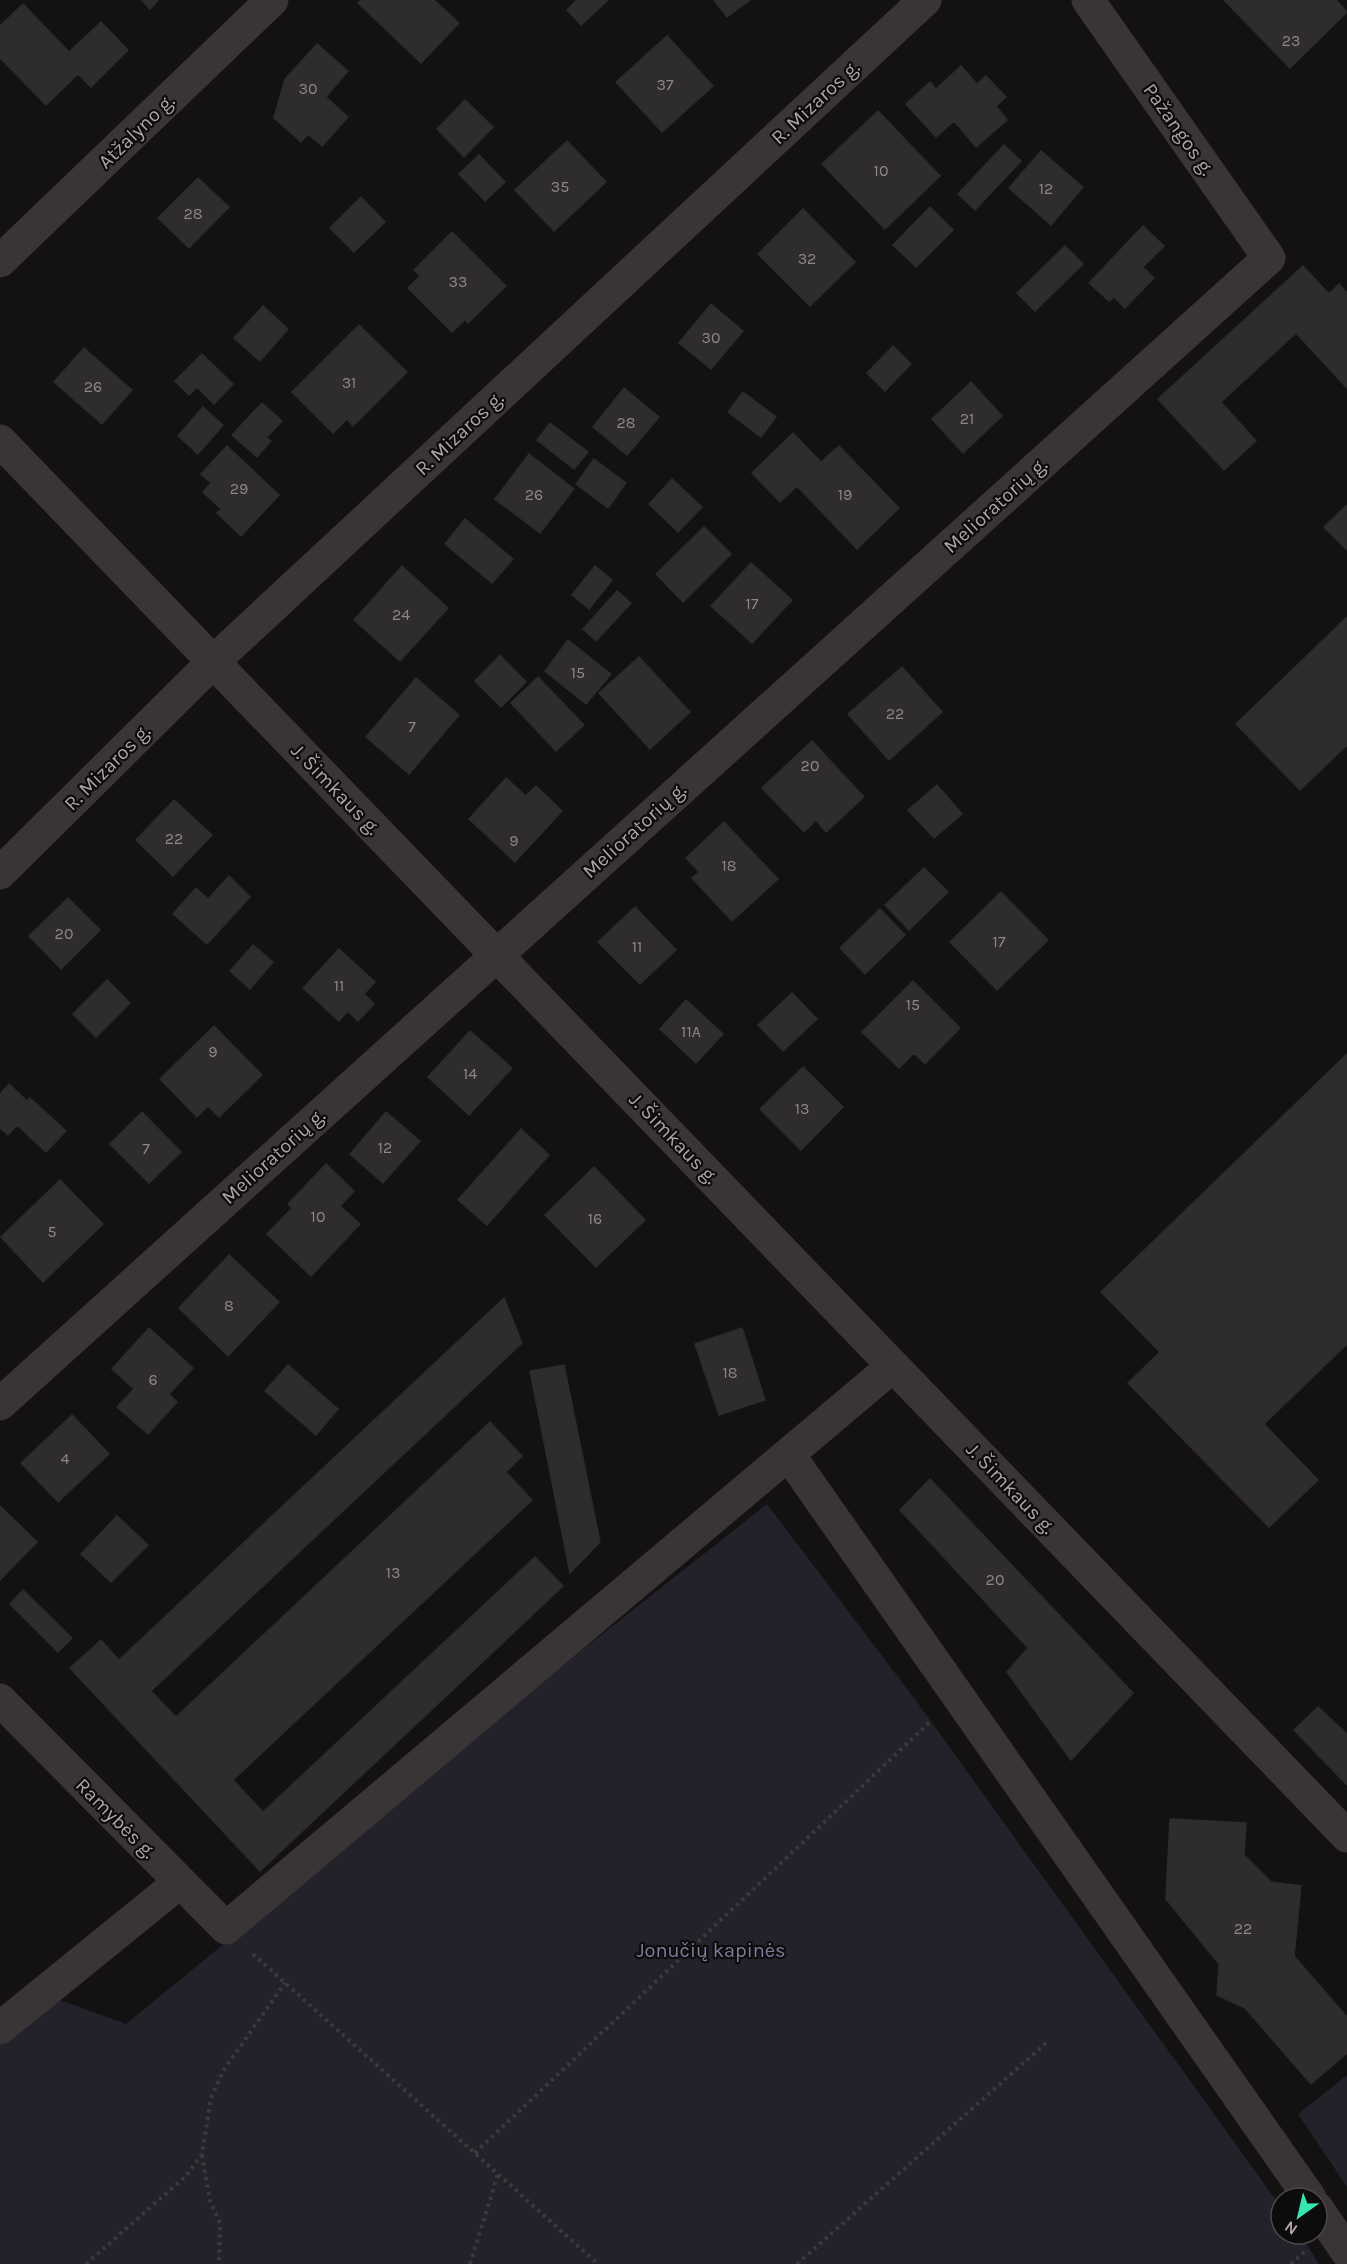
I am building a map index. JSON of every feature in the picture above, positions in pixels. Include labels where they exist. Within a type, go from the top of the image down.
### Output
[{"type":"street","name":"Atžalyno g.","points":[[0,261],[272,0]]},
{"type":"street","name":"R. Mizaros g.","points":[[0,873],[213,662],[925,0]]},
{"type":"street","name":"Pažangos g.","points":[[1089,0],[1269,258]]},
{"type":"street","name":"Melioratorių g.","points":[[0,1404],[1269,258]]},
{"type":"street","name":"J. Šimkaus g.","points":[[0,441],[1347,1836]]},
{"type":"street","points":[[226,1928],[892,1366]]},
{"type":"street","points":[[789,1455],[1302,2186]]},
{"type":"street","name":"Ramybės g.","points":[[2,1707],[226,1928]]},
{"type":"street","points":[[0,2028],[180,1882]]},
{"type":"street","points":[[1329,2226],[1347,2252]]},
{"type":"path","points":[[475,2153],[958,1695]]},
{"type":"path","points":[[226,1928],[598,2264]]},
{"type":"path","points":[[219,2264],[220,2223],[210,2201],[202,2154],[212,2098],[223,2071],[285,1983]]},
{"type":"path","points":[[797,2264],[1046,2043]]},
{"type":"path","points":[[86,2264],[186,2176],[202,2154]]},
{"type":"path","points":[[470,2264],[498,2174]]},
{"type":"green space","name":"Jonučių kapinės","points":[[767,1504],[914,1698],[1269,2190],[1269,2246],[1308,2246],[1319,2264],[0,2264],[0,2028],[41,1993],[126,2024],[581,1651]]},
{"type":"green space","points":[[1347,2075],[1347,2187],[1298,2114]]},
{"type":"building","points":[[142,0],[158,0],[150,9]]},
{"type":"building","points":[[361,0],[434,0],[459,23],[421,63],[358,3]]},
{"type":"building","points":[[577,0],[607,1],[581,25],[567,10]]},
{"type":"building","points":[[714,0],[750,0],[727,17]]},
{"type":"building","points":[[1224,0],[1336,0],[1347,12],[1290,68]]},
{"type":"building","points":[[23,4],[69,52],[101,22],[128,50],[91,87],[78,74],[46,105],[0,58],[0,26]]},
{"type":"building","points":[[667,36],[713,86],[662,132],[616,82]]},
{"type":"building","points":[[317,44],[348,71],[326,97],[348,117],[322,146],[308,134],[301,142],[274,118],[285,79]]},
{"type":"building","points":[[961,66],[977,84],[986,76],[1006,97],[996,106],[1007,120],[976,147],[954,121],[936,137],[906,104],[930,82],[936,89]]},
{"type":"building","points":[[465,100],[493,127],[464,157],[437,129]]},
{"type":"building","points":[[878,111],[940,176],[885,229],[822,164]]},
{"type":"building","points":[[567,141],[606,182],[554,231],[515,190]]},
{"type":"building","points":[[1004,145],[1021,161],[975,210],[958,194]]},
{"type":"building","points":[[1041,151],[1083,187],[1051,225],[1009,188]]},
{"type":"building","points":[[479,155],[505,182],[485,201],[459,174]]},
{"type":"building","points":[[198,178],[229,207],[189,248],[158,218]]},
{"type":"building","points":[[361,197],[385,222],[354,252],[330,228]]},
{"type":"building","points":[[930,207],[953,230],[916,267],[893,245]]},
{"type":"building","points":[[803,209],[855,262],[810,306],[758,254]]},
{"type":"building","points":[[1143,226],[1164,246],[1143,267],[1154,278],[1125,308],[1114,297],[1109,301],[1089,283]]},
{"type":"building","points":[[452,232],[506,286],[468,323],[465,320],[452,332],[408,288],[420,276],[414,270]]},
{"type":"building","points":[[1065,246],[1083,264],[1035,311],[1017,293]]},
{"type":"building","points":[[1303,266],[1329,294],[1339,284],[1347,293],[1347,388],[1296,333],[1221,402],[1256,441],[1224,470],[1158,399]]},
{"type":"building","points":[[711,304],[743,331],[711,369],[679,343]]},
{"type":"building","points":[[263,306],[288,329],[260,361],[234,338]]},
{"type":"building","points":[[359,325],[407,372],[353,426],[347,419],[333,433],[292,392]]},
{"type":"building","points":[[893,346],[911,364],[885,391],[867,373]]},
{"type":"building","points":[[84,348],[132,390],[102,424],[54,382]]},
{"type":"building","points":[[202,354],[233,384],[214,404],[197,387],[189,395],[175,381]]},
{"type":"building","points":[[971,382],[1002,416],[963,453],[932,419]]},
{"type":"building","points":[[624,388],[659,417],[627,455],[593,427]]},
{"type":"building","points":[[743,392],[776,417],[761,437],[728,412]]},
{"type":"building","points":[[262,403],[282,421],[266,438],[271,441],[257,457],[232,435]]},
{"type":"building","points":[[203,407],[223,425],[198,454],[178,436]]},
{"type":"building","points":[[550,423],[588,452],[574,469],[537,440]]},
{"type":"building","points":[[793,433],[821,462],[839,446],[899,508],[857,549],[797,486],[780,502],[752,473]]},
{"type":"building","points":[[227,446],[279,495],[241,536],[217,513],[221,509],[203,492],[211,483],[201,474]]},
{"type":"building","points":[[529,454],[574,489],[540,533],[495,499]]},
{"type":"building","points":[[594,459],[626,483],[608,508],[576,484]]},
{"type":"building","points":[[672,479],[702,507],[678,532],[649,504]]},
{"type":"building","points":[[1347,505],[1347,550],[1324,527]]},
{"type":"building","points":[[465,519],[513,559],[492,583],[445,544]]},
{"type":"building","points":[[704,527],[731,554],[683,602],[656,574]]},
{"type":"building","points":[[751,563],[792,600],[752,643],[711,606]]},
{"type":"building","points":[[402,566],[448,608],[400,661],[354,620]]},
{"type":"building","points":[[595,566],[612,580],[589,609],[572,595]]},
{"type":"building","points":[[617,591],[631,603],[596,641],[583,629]]},
{"type":"building","points":[[1347,617],[1347,745],[1300,790],[1236,724]]},
{"type":"building","points":[[568,640],[611,674],[586,704],[545,671]]},
{"type":"building","points":[[500,655],[526,682],[501,707],[475,681]]},
{"type":"building","points":[[639,657],[690,712],[650,749],[599,693]]},
{"type":"building","points":[[902,667],[942,712],[889,760],[848,714]]},
{"type":"building","points":[[538,677],[584,725],[556,751],[511,703]]},
{"type":"building","points":[[416,678],[459,715],[409,774],[366,737]]},
{"type":"building","points":[[812,741],[864,797],[826,832],[816,820],[804,832],[762,788]]},
{"type":"building","points":[[506,778],[526,796],[536,786],[562,811],[515,862],[469,819]]},
{"type":"building","points":[[937,785],[962,814],[934,838],[908,810]]},
{"type":"building","points":[[174,800],[212,835],[173,876],[136,840]]},
{"type":"building","points":[[724,822],[778,879],[732,921],[692,878],[699,872],[686,858]]},
{"type":"building","points":[[924,868],[948,892],[909,930],[885,905]]},
{"type":"building","points":[[229,876],[250,897],[207,944],[173,914],[196,888],[208,899]]},
{"type":"building","points":[[1001,892],[1048,940],[997,990],[950,942]]},
{"type":"building","points":[[68,898],[100,930],[61,969],[29,936]]},
{"type":"building","points":[[635,907],[676,950],[640,984],[598,942]]},
{"type":"building","points":[[880,909],[905,935],[865,974],[840,948]]},
{"type":"building","points":[[253,945],[273,962],[250,989],[230,971]]},
{"type":"building","points":[[339,949],[375,982],[364,994],[374,1004],[358,1021],[348,1011],[339,1021],[303,988]]},
{"type":"building","points":[[107,980],[130,1003],[96,1037],[73,1014]]},
{"type":"building","points":[[913,981],[960,1028],[925,1064],[914,1053],[899,1068],[862,1032]]},
{"type":"building","points":[[792,993],[817,1019],[783,1051],[758,1025]]},
{"type":"building","points":[[686,1000],[723,1034],[696,1063],[660,1029]]},
{"type":"building","points":[[214,1026],[262,1075],[219,1117],[208,1106],[197,1117],[160,1079]]},
{"type":"building","points":[[470,1031],[512,1068],[469,1115],[428,1077]]},
{"type":"building","points":[[1347,1054],[1347,1344],[1264,1424],[1318,1480],[1269,1527],[1128,1383],[1160,1352],[1101,1292]]},
{"type":"building","points":[[803,1067],[843,1107],[801,1150],[760,1109]]},
{"type":"building","points":[[9,1084],[27,1101],[30,1098],[66,1131],[46,1152],[17,1125],[8,1135],[0,1128],[0,1094]]},
{"type":"building","points":[[142,1112],[181,1152],[149,1183],[110,1144]]},
{"type":"building","points":[[386,1112],[420,1141],[383,1183],[350,1154]]},
{"type":"building","points":[[521,1129],[549,1155],[487,1225],[458,1200]]},
{"type":"building","points":[[326,1164],[354,1191],[340,1206],[360,1224],[311,1276],[267,1234],[292,1208],[288,1204]]},
{"type":"building","points":[[594,1167],[645,1220],[596,1267],[545,1215]]},
{"type":"building","points":[[60,1180],[103,1224],[43,1282],[1,1237]]},
{"type":"building","points":[[229,1255],[279,1302],[228,1356],[179,1308]]},
{"type":"building","points":[[504,1298],[522,1343],[151,1691],[176,1717],[490,1422],[522,1456],[506,1472],[532,1500],[233,1780],[263,1812],[535,1557],[563,1586],[260,1871],[70,1668],[101,1640],[119,1660]]},
{"type":"building","points":[[149,1328],[193,1368],[169,1394],[177,1402],[148,1434],[117,1407],[134,1389],[112,1369]]},
{"type":"building","points":[[742,1328],[765,1400],[719,1415],[695,1344]]},
{"type":"building","points":[[288,1365],[338,1409],[316,1435],[265,1391]]},
{"type":"building","points":[[564,1365],[600,1542],[570,1573],[530,1371]]},
{"type":"building","points":[[72,1415],[109,1454],[58,1502],[21,1463]]},
{"type":"building","points":[[930,1479],[1133,1693],[1071,1760],[1007,1672],[1028,1648],[900,1510]]},
{"type":"building","points":[[0,1506],[37,1542],[0,1580]]},
{"type":"building","points":[[117,1516],[148,1545],[111,1582],[81,1554]]},
{"type":"building","points":[[23,1590],[72,1638],[58,1652],[10,1604]]},
{"type":"building","points":[[1318,1707],[1347,1734],[1347,1785],[1294,1730]]},
{"type":"building","points":[[1170,1819],[1246,1823],[1244,1855],[1271,1882],[1301,1886],[1294,1956],[1347,2017],[1347,2053],[1311,2084],[1245,2008],[1217,1995],[1219,1964],[1166,1899]]}]
